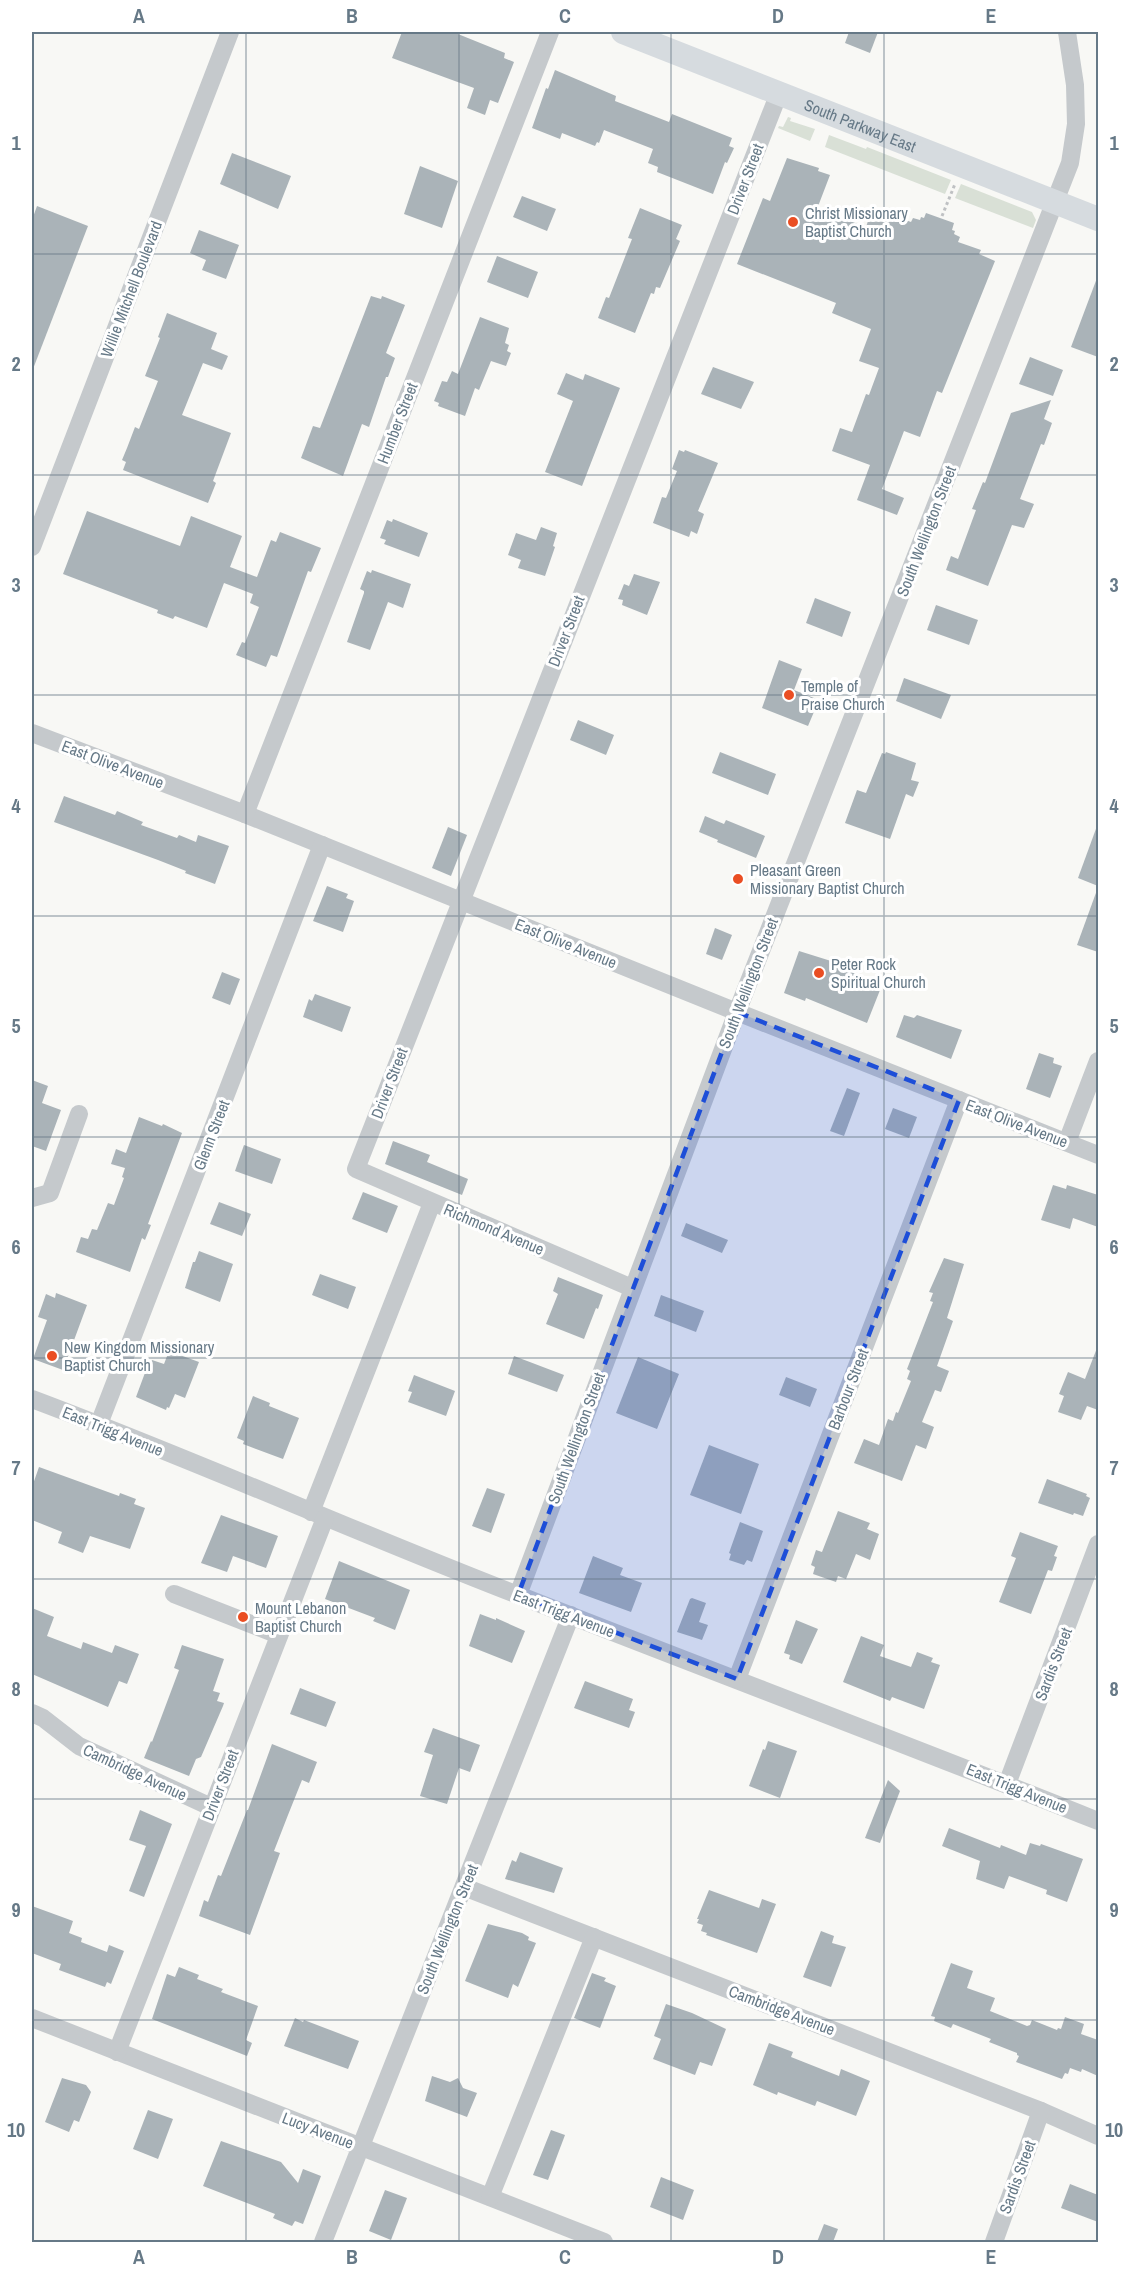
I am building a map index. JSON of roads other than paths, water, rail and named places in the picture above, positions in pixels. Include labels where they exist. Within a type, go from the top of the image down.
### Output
[{"type":"main road","name":"South Parkway East","points":[[631,33],[1098,219]]},
{"type":"street","name":"Willie Mitchell Boulevard","points":[[32,547],[230,32]]},
{"type":"street","name":"Humber Street","points":[[245,814],[550,32]]},
{"type":"street","name":"South Wellington Street","points":[[518,1595],[737,1012],[1070,163],[1075,142],[1075,85],[1067,32]]},
{"type":"street","name":"Driver Street","points":[[356,1169],[778,93]]},
{"type":"street","name":"East Olive Avenue","points":[[32,734],[245,814],[1098,1155]]},
{"type":"street","name":"Glenn Street","points":[[99,1424],[322,845]]},
{"type":"street","points":[[1067,1142],[1098,1061]]},
{"type":"street","name":"Barbour Street","points":[[737,1679],[958,1100]]},
{"type":"street","points":[[32,1198],[50,1193],[79,1114]]},
{"type":"street","name":"Richmond Avenue","points":[[356,1169],[632,1288]]},
{"type":"street","name":"Driver Street","points":[[117,2052],[279,1635],[318,1515],[432,1203]]},
{"type":"street","name":"East Trigg Avenue","points":[[32,1399],[99,1424],[518,1595],[1098,1821]]},
{"type":"street","name":"Sardis Street","points":[[1007,1784],[1098,1544]]},
{"type":"street","points":[[174,1594],[279,1635]]},
{"type":"street","name":"South Wellington Street","points":[[323,2242],[571,1615]]},
{"type":"street","name":"Cambridge Avenue","points":[[32,1713],[43,1718],[79,1746],[211,1808]]},
{"type":"street","name":"Cambridge Avenue","points":[[464,1887],[1041,2111],[1098,2136]]},
{"type":"street","points":[[490,2197],[594,1936]]},
{"type":"street","name":"Lucy Avenue","points":[[32,2018],[604,2242]]},
{"type":"street","name":"Sardis Street","points":[[994,2242],[1041,2111]]},
{"type":"place","name":"Christ Missionary Baptist Church","points":[[793,222]]},
{"type":"place","name":"Temple of Praise Church","points":[[789,695]]},
{"type":"place","name":"Pleasant Green Missionary Baptist Church","points":[[738,879]]},
{"type":"place","name":"Peter Rock Spiritual Church","points":[[819,973]]},
{"type":"place","name":"New Kingdom Missionary Baptist Church","points":[[52,1356]]},
{"type":"place","name":"Mount Lebanon Baptist Church","points":[[243,1617]]}]
